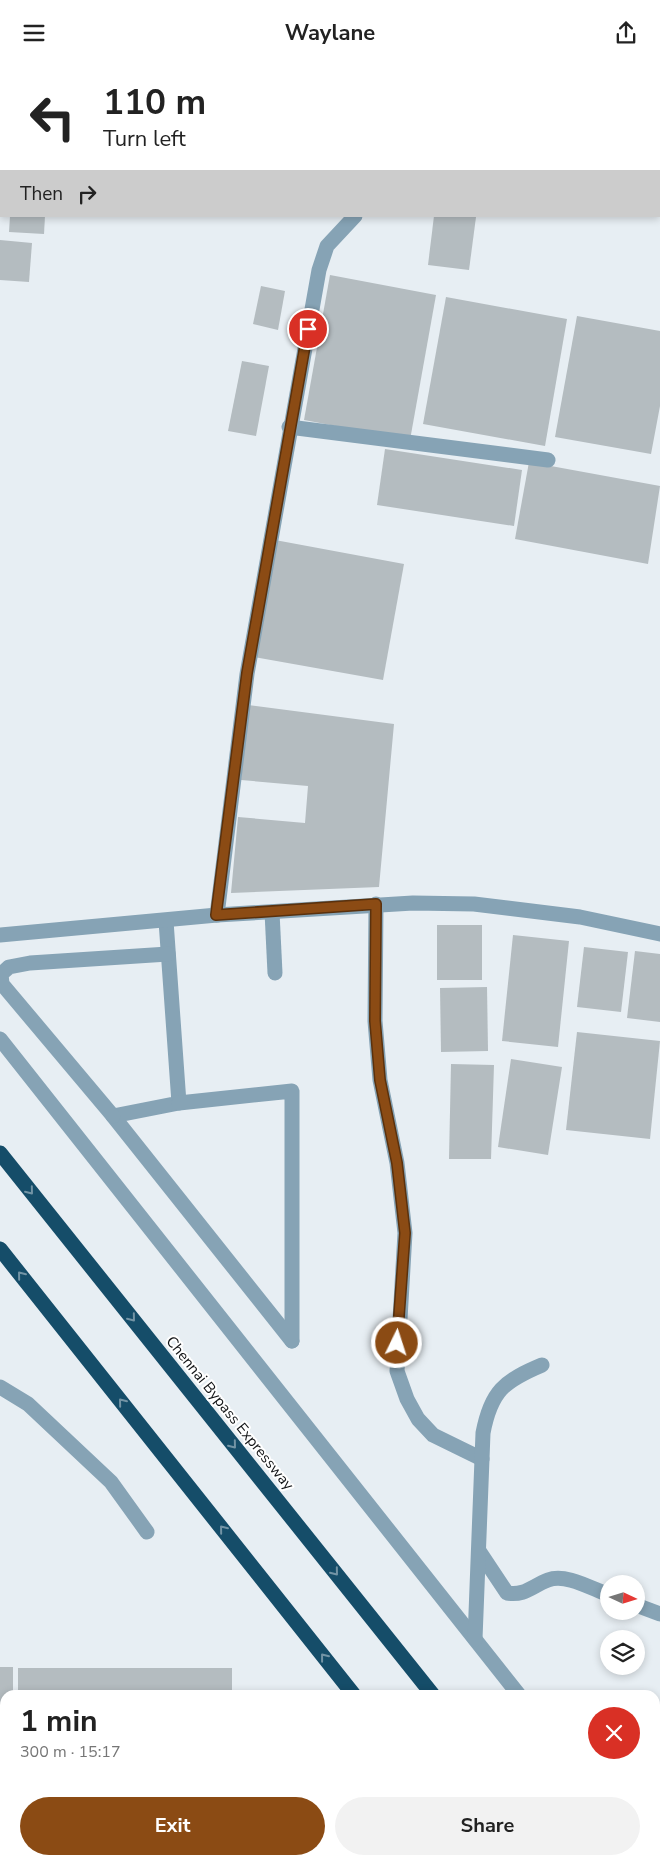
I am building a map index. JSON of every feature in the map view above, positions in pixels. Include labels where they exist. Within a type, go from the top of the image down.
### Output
[{"type":"highway","name":"Chennai Bypass Expressway","points":[[0,1153],[429,1690]]},
{"type":"highway","points":[[0,1249],[350,1690]]},
{"type":"street","points":[[216,915],[247,673],[289,427],[319,270],[327,246],[354,217]]},
{"type":"street","points":[[289,427],[548,460]]},
{"type":"street","points":[[376,904],[375,1021],[380,1080],[397,1163],[405,1233],[397,1371],[407,1399],[418,1419],[433,1435],[482,1459]]},
{"type":"street","points":[[0,935],[216,915],[376,904],[474,904],[580,917],[660,934]]},
{"type":"street","points":[[272,911],[275,973]]},
{"type":"street","points":[[166,921],[180,1103]]},
{"type":"street","points":[[113,1116],[180,1103],[292,1091],[292,1341],[113,1116],[2,984],[1,973],[9,967],[30,963],[168,954]]},
{"type":"street","points":[[0,1039],[515,1690]]},
{"type":"street","points":[[475,1639],[483,1433],[488,1409],[498,1393],[517,1376],[542,1365]]},
{"type":"street","points":[[0,1387],[28,1404],[111,1482],[147,1532]]},
{"type":"street","points":[[479,1551],[507,1593],[522,1595],[548,1580],[555,1579],[572,1581],[600,1592]]},
{"type":"street","points":[[645,1608],[660,1614]]},
{"type":"building","points":[[10,217],[45,217],[44,234],[9,232]]},
{"type":"building","points":[[434,217],[476,217],[469,270],[428,265]]},
{"type":"building","points":[[0,240],[32,243],[29,282],[0,280]]},
{"type":"building","points":[[330,275],[436,295],[410,440],[304,420]]},
{"type":"building","points":[[261,286],[285,291],[278,330],[253,324]]},
{"type":"building","points":[[446,297],[567,319],[545,446],[423,424]]},
{"type":"building","points":[[577,316],[660,331],[660,406],[651,454],[555,437]]},
{"type":"building","points":[[242,361],[269,366],[256,436],[228,431]]},
{"type":"building","points":[[385,449],[522,470],[514,526],[377,505]]},
{"type":"building","points":[[529,462],[660,486],[648,564],[515,539]]},
{"type":"building","points":[[275,540],[404,564],[383,680],[254,657]]},
{"type":"building","points":[[248,705],[394,724],[379,887],[231,893],[238,817],[305,823],[308,786],[241,780]]},
{"type":"building","points":[[437,925],[482,925],[482,980],[437,980]]},
{"type":"building","points":[[513,935],[569,941],[558,1047],[502,1041]]},
{"type":"building","points":[[584,947],[628,952],[621,1012],[577,1007]]},
{"type":"building","points":[[635,951],[660,954],[660,1022],[627,1018]]},
{"type":"building","points":[[487,987],[488,1051],[441,1052],[440,988]]},
{"type":"building","points":[[577,1032],[660,1041],[650,1139],[566,1130]]},
{"type":"building","points":[[511,1059],[562,1067],[548,1155],[498,1147]]},
{"type":"building","points":[[451,1064],[494,1065],[491,1159],[449,1159]]},
{"type":"building","points":[[0,1667],[13,1667],[13,1690],[0,1690]]},
{"type":"building","points":[[18,1668],[232,1668],[232,1690],[18,1690]]},
{"type":"route","points":[[308,329],[289,427],[276,516],[247,673],[216,915],[376,904],[375,1021],[380,1080],[397,1163],[405,1233],[397,1343]]}]
